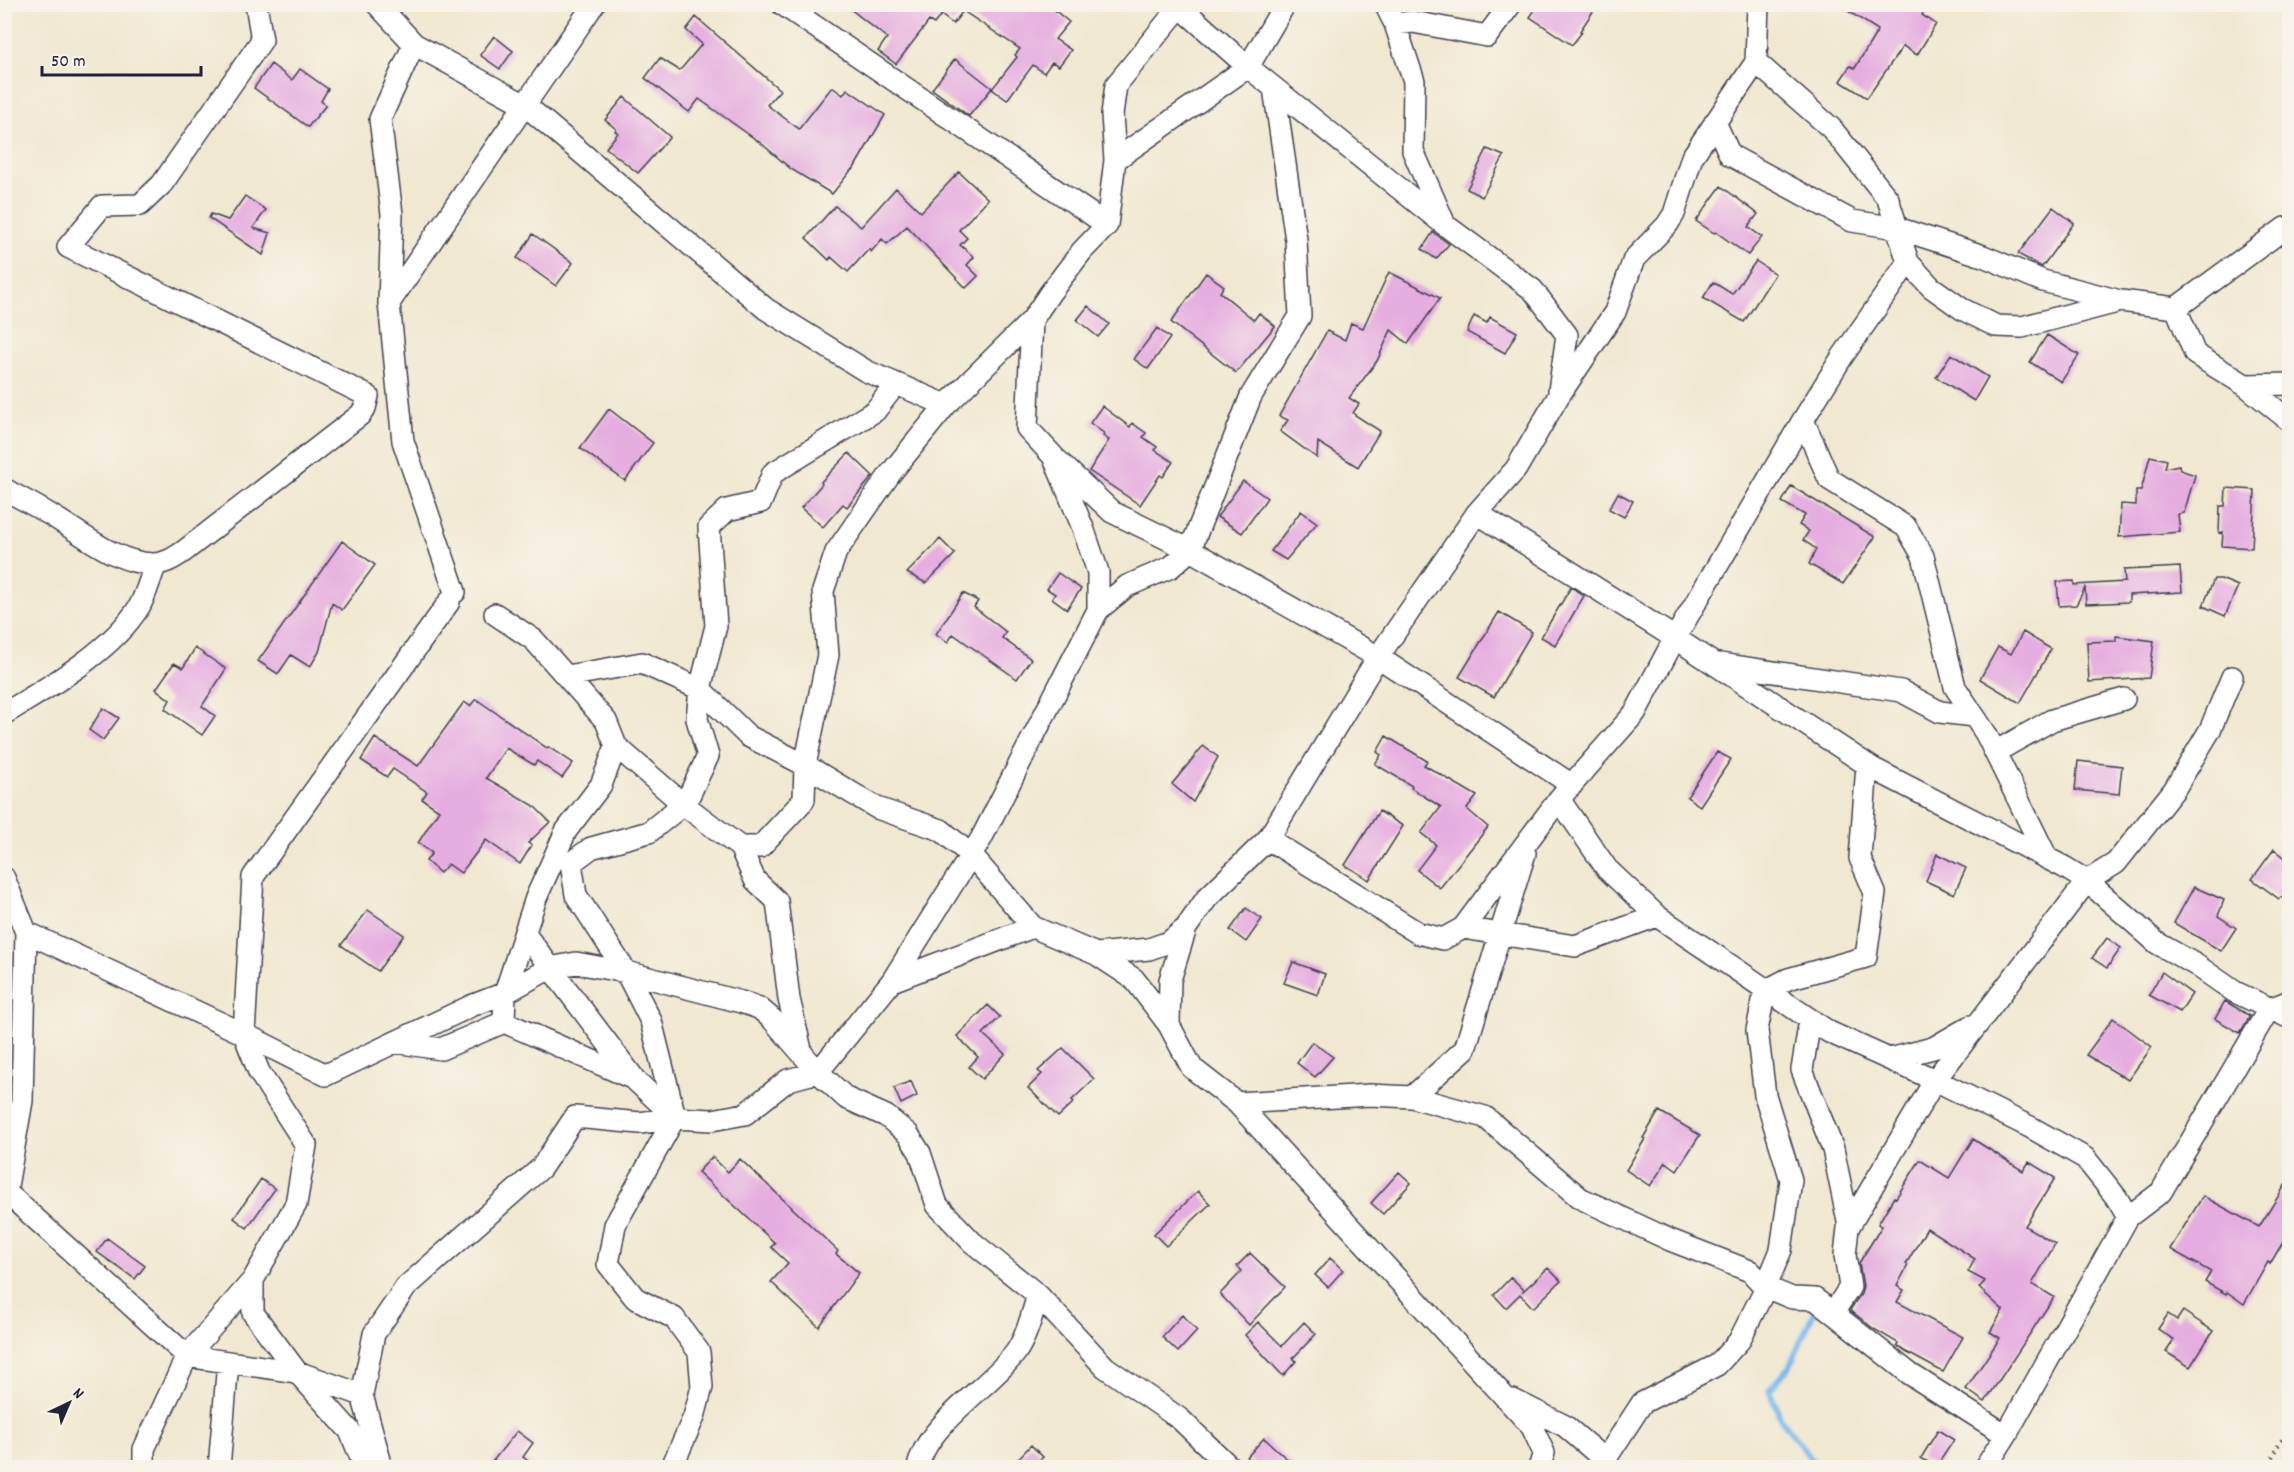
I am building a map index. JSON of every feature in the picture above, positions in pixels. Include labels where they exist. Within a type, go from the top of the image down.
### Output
[{"type":"street","points":[[4,489],[58,519],[95,545],[127,558],[156,564],[169,561],[183,552],[360,415],[365,408],[368,396],[68,247],[102,206],[140,205],[162,184],[262,40],[256,4]]},
{"type":"street","points":[[377,4],[414,44],[525,105],[766,309],[866,371],[946,405]]},
{"type":"street","points":[[389,303],[594,4]]},
{"type":"street","points":[[782,4],[1107,225]]},
{"type":"street","points":[[1115,160],[1248,67],[1285,4]]},
{"type":"street","points":[[1385,4],[1395,24],[1414,81],[1413,151],[1445,225]]},
{"type":"street","points":[[1395,24],[1413,22],[1487,36],[1511,4]]},
{"type":"street","points":[[1096,954],[1149,949],[1169,942],[1186,928],[1207,898],[1268,839],[1378,657],[1477,513],[1516,469],[1558,397],[1615,312],[1634,259],[1667,225],[1674,214],[1692,157],[1756,62],[1758,4]]},
{"type":"street","points":[[740,847],[760,847],[804,800],[805,765],[828,655],[823,591],[836,552],[890,474],[946,405],[1032,320],[1082,251],[1107,225],[1115,160],[1112,114],[1116,85],[1180,5],[1274,88],[1445,225],[1533,290],[1567,334],[1558,397]]},
{"type":"street","points":[[144,1467],[144,1449],[187,1356],[253,1280],[296,1204],[306,1145],[259,1072],[244,1034],[253,877],[452,597],[403,441],[389,303],[392,214],[380,119],[414,44]]},
{"type":"street","points":[[1756,62],[1831,128],[1888,199],[1908,262],[1939,292],[1962,309],[1996,326],[2022,327],[2121,301]]},
{"type":"street","points":[[379,1467],[380,1460],[362,1395],[374,1334],[406,1287],[541,1168],[575,1117],[640,1123],[675,1118],[712,1120],[745,1114],[788,1080],[818,1072],[892,981],[972,856],[1098,610],[1127,586],[1171,567],[1190,550],[1251,396],[1300,316],[1296,240],[1274,88]]},
{"type":"street","points":[[1714,122],[1730,155],[1852,221],[1897,228],[1983,256],[2043,281],[2121,301],[2176,308],[2285,228]]},
{"type":"street","points":[[1268,839],[1418,933],[1443,939],[1463,928],[1566,792],[1635,713],[1675,638],[1803,420],[1842,357],[1908,262]]},
{"type":"street","points":[[2176,308],[2195,354],[2245,385],[2289,421]]},
{"type":"street","points":[[1032,320],[1027,428],[1112,512],[1190,550],[1378,657],[1566,792],[1607,869],[1657,916],[1829,1032],[2030,1126],[2085,1158],[2128,1216]]},
{"type":"street","points":[[2245,385],[2289,384]]},
{"type":"street","points":[[675,1467],[674,1462],[694,1417],[702,1386],[699,1352],[674,1318],[634,1298],[608,1264],[615,1225],[675,1118],[651,1021],[626,972],[576,895],[571,863],[591,848],[649,832],[686,802],[708,756],[698,718],[700,689],[716,626],[709,527],[727,510],[761,501],[773,472],[875,411],[895,385]]},
{"type":"street","points":[[1803,420],[1829,479],[1906,527],[1923,556],[1955,687],[1995,752],[2046,856]]},
{"type":"street","points":[[1053,456],[1083,528],[1098,572],[1098,610]]},
{"type":"street","points":[[1477,513],[1675,638],[1867,765],[2046,856],[2087,881],[2157,943],[2196,965],[2235,992],[2289,1018]]},
{"type":"street","points":[[4,714],[65,677],[114,637],[139,607],[156,564]]},
{"type":"street","points":[[495,614],[534,640],[606,721],[616,746],[683,804],[740,847],[755,880],[777,901],[789,999],[801,1053]]},
{"type":"street","points":[[567,676],[642,663],[700,689],[748,736],[805,765],[877,808],[941,830],[972,856],[1033,927],[1096,954],[1134,979],[1169,1025],[1191,1068],[1237,1103],[1532,1427],[1544,1453],[1539,1467]]},
{"type":"street","points":[[1713,663],[1901,691],[1940,712],[1974,716]]},
{"type":"street","points":[[1849,1226],[1935,1080],[2087,881],[2116,863],[2174,790],[2210,730],[2232,676]]},
{"type":"street","points":[[1995,752],[2052,720],[2124,699]]},
{"type":"street","points":[[504,1022],[505,993],[536,898],[566,831],[601,785],[616,746]]},
{"type":"street","points":[[1765,991],[1788,979],[1866,957],[1875,893],[1860,858],[1867,765]]},
{"type":"street","points":[[1412,1097],[1465,1049],[1530,838]]},
{"type":"street","points":[[4,878],[26,932],[22,1101],[6,1192],[187,1356],[297,1372],[362,1395]]},
{"type":"street","points":[[1463,928],[1575,946],[1657,916]]},
{"type":"street","points":[[892,981],[1033,927]]},
{"type":"street","points":[[1169,1025],[1170,980],[1186,928]]},
{"type":"street","points":[[26,932],[326,1075],[471,1006],[505,993],[550,968],[576,963],[626,972],[759,1008],[772,1019],[818,1072],[846,1098],[886,1116],[908,1134],[920,1153],[937,1205],[972,1242],[1038,1295],[1105,1367],[1180,1419],[1231,1467]]},
{"type":"street","points":[[525,934],[634,1079],[675,1118]]},
{"type":"street","points":[[1504,1395],[1565,1426],[1601,1464],[1642,1403],[1717,1365],[1739,1341],[1781,1250],[1791,1179],[1765,1095],[1757,1030],[1765,991]]},
{"type":"street","points":[[1985,1467],[2006,1435],[2128,1216],[2161,1192],[2269,1009],[2289,1001]]},
{"type":"street","points":[[1810,1020],[1802,1070],[1833,1149],[1849,1226],[1845,1255],[1850,1287],[1833,1313]]},
{"type":"street","points":[[395,1042],[441,1048],[504,1022],[634,1079]]},
{"type":"street","points":[[1890,1059],[1934,1048],[1979,1022]]},
{"type":"street","points":[[1237,1103],[1370,1095],[1412,1097],[1485,1117],[1580,1198],[1670,1240],[1750,1271],[1765,1287],[1792,1298],[1815,1299],[1910,1374],[2006,1435]]},
{"type":"street","points":[[253,1280],[253,1313],[297,1372],[350,1431],[365,1467]]},
{"type":"street","points":[[918,1467],[920,1456],[945,1422],[1016,1352],[1027,1329],[1038,1295]]},
{"type":"street","points":[[219,1467],[228,1362]]},
{"type":"path","points":[[2268,1467],[2280,1442],[2289,1432]]},
{"type":"building","points":[[844,4],[1047,4],[1069,22],[1055,39],[1071,50],[1059,66],[1052,62],[1044,73],[1033,65],[1007,100],[992,89],[1017,57],[1015,55],[1020,49],[963,11],[953,24],[941,15],[934,24],[929,21],[896,64],[878,51],[887,38]]},
{"type":"building","points":[[1539,4],[1598,4],[1572,45],[1530,17]]},
{"type":"building","points":[[1837,4],[1928,4],[1922,15],[1936,24],[1917,55],[1903,46],[1867,98],[1840,81],[1850,66],[1855,68],[1878,30]]},
{"type":"building","points":[[696,17],[780,90],[767,105],[799,129],[832,87],[843,95],[847,89],[885,115],[853,170],[832,194],[791,169],[762,144],[699,99],[689,112],[645,78],[660,58],[679,70],[682,68],[702,44],[686,30]]},
{"type":"building","points":[[494,36],[513,51],[500,69],[480,55]]},
{"type":"building","points":[[955,59],[992,88],[969,116],[932,89]]},
{"type":"building","points":[[271,64],[292,80],[300,69],[328,89],[321,101],[326,105],[308,127],[254,88]]},
{"type":"building","points":[[624,97],[670,137],[638,173],[606,148],[618,133],[605,120]]},
{"type":"building","points":[[1487,149],[1504,156],[1482,197],[1467,189]]},
{"type":"building","points":[[959,172],[988,199],[959,230],[967,238],[960,245],[974,257],[967,265],[978,276],[966,288],[907,226],[887,244],[882,239],[871,252],[869,249],[848,272],[831,257],[829,260],[806,238],[835,206],[861,227],[896,188],[921,212]]},
{"type":"building","points":[[1721,186],[1758,214],[1748,227],[1762,237],[1748,255],[1696,221]]},
{"type":"building","points":[[245,196],[266,210],[253,228],[270,233],[263,255],[209,218],[211,214],[228,220]]},
{"type":"building","points":[[2053,207],[2074,223],[2042,267],[2018,254]]},
{"type":"building","points":[[1433,232],[1449,244],[1436,259],[1422,249]]},
{"type":"building","points":[[533,234],[573,263],[556,286],[517,258]]},
{"type":"building","points":[[1756,261],[1775,274],[1744,322],[1703,298],[1713,282],[1732,294]]},
{"type":"building","points":[[1389,272],[1440,298],[1408,344],[1391,330],[1377,361],[1349,398],[1359,404],[1353,413],[1380,431],[1358,467],[1318,442],[1317,458],[1280,431],[1288,420],[1279,416],[1327,331],[1345,340],[1351,323],[1363,328]]},
{"type":"building","points":[[1206,273],[1224,286],[1220,292],[1254,320],[1259,313],[1275,326],[1236,373],[1171,322]]},
{"type":"building","points":[[1088,306],[1109,324],[1098,337],[1077,320]]},
{"type":"building","points":[[1474,316],[1487,323],[1490,317],[1517,332],[1505,353],[1467,332]]},
{"type":"building","points":[[1157,328],[1170,338],[1148,369],[1134,359]]},
{"type":"building","points":[[2047,335],[2079,355],[2061,382],[2030,362]]},
{"type":"building","points":[[1951,354],[1988,377],[1974,401],[1936,377]]},
{"type":"building","points":[[1102,406],[1130,427],[1132,423],[1146,433],[1143,437],[1157,447],[1155,450],[1173,462],[1163,477],[1160,475],[1140,505],[1089,471],[1109,440],[1103,436],[1105,434],[1090,423]]},
{"type":"building","points":[[609,409],[653,443],[625,481],[580,448]]},
{"type":"building","points":[[849,453],[873,476],[847,507],[843,504],[823,527],[801,508],[822,484],[821,482]]},
{"type":"building","points":[[2150,456],[2167,460],[2165,468],[2179,465],[2180,470],[2195,475],[2184,513],[2178,514],[2180,532],[2119,537],[2121,504],[2136,505],[2136,491],[2141,491]]},
{"type":"building","points":[[1243,481],[1267,498],[1242,533],[1217,517]]},
{"type":"building","points":[[1791,486],[1875,537],[1843,584],[1809,564],[1816,549],[1803,540],[1809,531],[1799,525],[1805,515],[1782,502]]},
{"type":"building","points":[[2226,488],[2255,490],[2252,548],[2222,546],[2223,532],[2219,533],[2220,506],[2225,506]]},
{"type":"building","points":[[1618,493],[1633,501],[1624,517],[1609,509]]},
{"type":"building","points":[[1301,511],[1317,523],[1286,560],[1271,551]]},
{"type":"building","points":[[940,539],[955,554],[926,583],[907,573]]},
{"type":"building","points":[[342,541],[375,565],[342,610],[332,603],[319,652],[310,667],[291,655],[278,674],[258,661]]},
{"type":"building","points":[[2180,567],[2182,592],[2129,595],[2129,602],[2086,604],[2085,588],[2076,605],[2059,606],[2057,582],[2074,581],[2074,585],[2125,582],[2124,570]]},
{"type":"building","points":[[1058,573],[1081,589],[1067,609],[1052,598],[1055,594],[1047,589]]},
{"type":"building","points":[[2214,579],[2221,579],[2238,586],[2225,616],[2203,606]]},
{"type":"building","points":[[1571,587],[1584,596],[1555,645],[1541,637]]},
{"type":"building","points":[[963,593],[978,601],[974,607],[1006,632],[1002,638],[1031,659],[1017,679],[953,634],[948,642],[936,634]]},
{"type":"building","points":[[1499,612],[1532,632],[1494,697],[1459,677]]},
{"type":"building","points":[[2023,632],[2051,649],[2020,703],[1980,679],[1998,647],[2011,654]]},
{"type":"building","points":[[2116,636],[2154,641],[2149,678],[2089,682],[2087,642],[2116,641]]},
{"type":"building","points":[[195,648],[226,669],[202,706],[215,716],[202,735],[165,709],[170,700],[156,689],[174,663],[183,668]]},
{"type":"building","points":[[476,699],[573,763],[562,778],[537,761],[534,765],[506,748],[486,778],[533,805],[550,822],[528,843],[532,845],[520,864],[486,840],[461,873],[448,864],[440,873],[426,861],[432,853],[418,843],[439,810],[422,799],[427,792],[393,769],[387,777],[361,760],[375,738],[418,766],[464,702],[470,706]]},
{"type":"building","points":[[103,708],[119,718],[103,740],[89,730]]},
{"type":"building","points":[[1386,736],[1427,761],[1424,765],[1477,796],[1467,809],[1488,827],[1440,888],[1417,870],[1436,845],[1421,833],[1441,807],[1375,764],[1381,755],[1377,752]]},
{"type":"building","points":[[1203,746],[1218,757],[1193,802],[1172,784]]},
{"type":"building","points":[[1717,752],[1731,759],[1700,806],[1687,797]]},
{"type":"building","points":[[2078,761],[2122,766],[2119,794],[2075,790]]},
{"type":"building","points":[[1379,811],[1403,826],[1369,880],[1345,865]]},
{"type":"building","points":[[2274,849],[2289,861],[2289,903],[2281,897],[2279,899],[2252,879]]},
{"type":"building","points":[[1937,854],[1966,868],[1954,894],[1926,881]]},
{"type":"building","points":[[2194,887],[2224,900],[2218,916],[2236,928],[2221,951],[2174,923]]},
{"type":"building","points":[[1246,908],[1262,919],[1246,942],[1230,930]]},
{"type":"building","points":[[368,910],[404,935],[378,971],[341,945]]},
{"type":"building","points":[[2107,938],[2121,948],[2107,968],[2092,958]]},
{"type":"building","points":[[1293,962],[1325,974],[1318,995],[1284,983]]},
{"type":"building","points":[[2162,972],[2192,994],[2180,1012],[2149,995]]},
{"type":"building","points":[[2225,1001],[2250,1016],[2240,1033],[2215,1019]]},
{"type":"building","points":[[988,1005],[1000,1017],[983,1034],[1005,1054],[982,1079],[969,1067],[978,1057],[957,1036]]},
{"type":"building","points":[[2113,1018],[2152,1047],[2128,1080],[2086,1055]]},
{"type":"building","points":[[1312,1042],[1333,1057],[1315,1077],[1297,1063]]},
{"type":"building","points":[[1063,1048],[1094,1079],[1058,1117],[1028,1088],[1042,1074],[1038,1071]]},
{"type":"building","points":[[911,1081],[917,1096],[901,1104],[894,1088]]},
{"type":"building","points":[[1659,1111],[1700,1135],[1677,1170],[1666,1162],[1650,1186],[1626,1170]]},
{"type":"building","points":[[1973,1139],[2023,1171],[2029,1162],[2055,1178],[2025,1226],[2055,1244],[2032,1284],[2054,1297],[1985,1402],[1966,1389],[2000,1338],[1990,1332],[2003,1310],[1979,1288],[1985,1281],[1968,1272],[1975,1259],[1927,1228],[1906,1264],[1908,1265],[1897,1286],[1904,1290],[1897,1302],[1963,1337],[1943,1372],[1897,1346],[1898,1343],[1874,1329],[1850,1310],[1861,1294],[1863,1286],[1859,1263],[1882,1226],[1878,1224],[1920,1160],[1949,1178]]},
{"type":"building","points":[[712,1157],[728,1172],[740,1159],[838,1251],[836,1254],[859,1273],[819,1327],[771,1282],[788,1263],[771,1247],[775,1243],[698,1172]]},
{"type":"building","points":[[1399,1172],[1411,1183],[1383,1214],[1371,1203]]},
{"type":"building","points":[[261,1179],[275,1189],[247,1228],[234,1218]]},
{"type":"building","points":[[2289,1179],[2289,1232],[2270,1264],[2268,1262],[2244,1304],[2227,1292],[2226,1294],[2205,1282],[2211,1272],[2170,1249],[2203,1196],[2259,1227]]},
{"type":"building","points":[[1198,1191],[1210,1204],[1166,1246],[1154,1234]]},
{"type":"building","points":[[107,1238],[145,1266],[135,1279],[97,1252]]},
{"type":"building","points":[[1250,1253],[1285,1287],[1249,1325],[1220,1294],[1242,1271],[1237,1266]]},
{"type":"building","points":[[1330,1258],[1343,1270],[1328,1287],[1315,1275]]},
{"type":"building","points":[[1548,1268],[1561,1281],[1533,1308],[1520,1294],[1506,1308],[1494,1295],[1511,1277],[1524,1290],[1522,1292]]},
{"type":"building","points":[[2183,1311],[2213,1331],[2190,1367],[2166,1352],[2174,1340],[2158,1329],[2168,1314],[2177,1320]]},
{"type":"building","points":[[1182,1315],[1197,1331],[1178,1352],[1162,1337]]},
{"type":"building","points":[[1258,1322],[1282,1346],[1304,1322],[1316,1334],[1293,1358],[1296,1361],[1283,1376],[1245,1335]]},
{"type":"building","points":[[1938,1430],[1954,1440],[1936,1467],[1921,1458]]},
{"type":"building","points":[[517,1431],[533,1443],[523,1457],[536,1467],[488,1467]]},
{"type":"building","points":[[1264,1438],[1296,1467],[1258,1467],[1247,1457]]},
{"type":"building","points":[[1031,1445],[1043,1457],[1033,1467],[1010,1467]]},
{"type":"waterway","points":[[1817,1305],[1790,1366],[1769,1390],[1781,1419],[1818,1468]]}]
